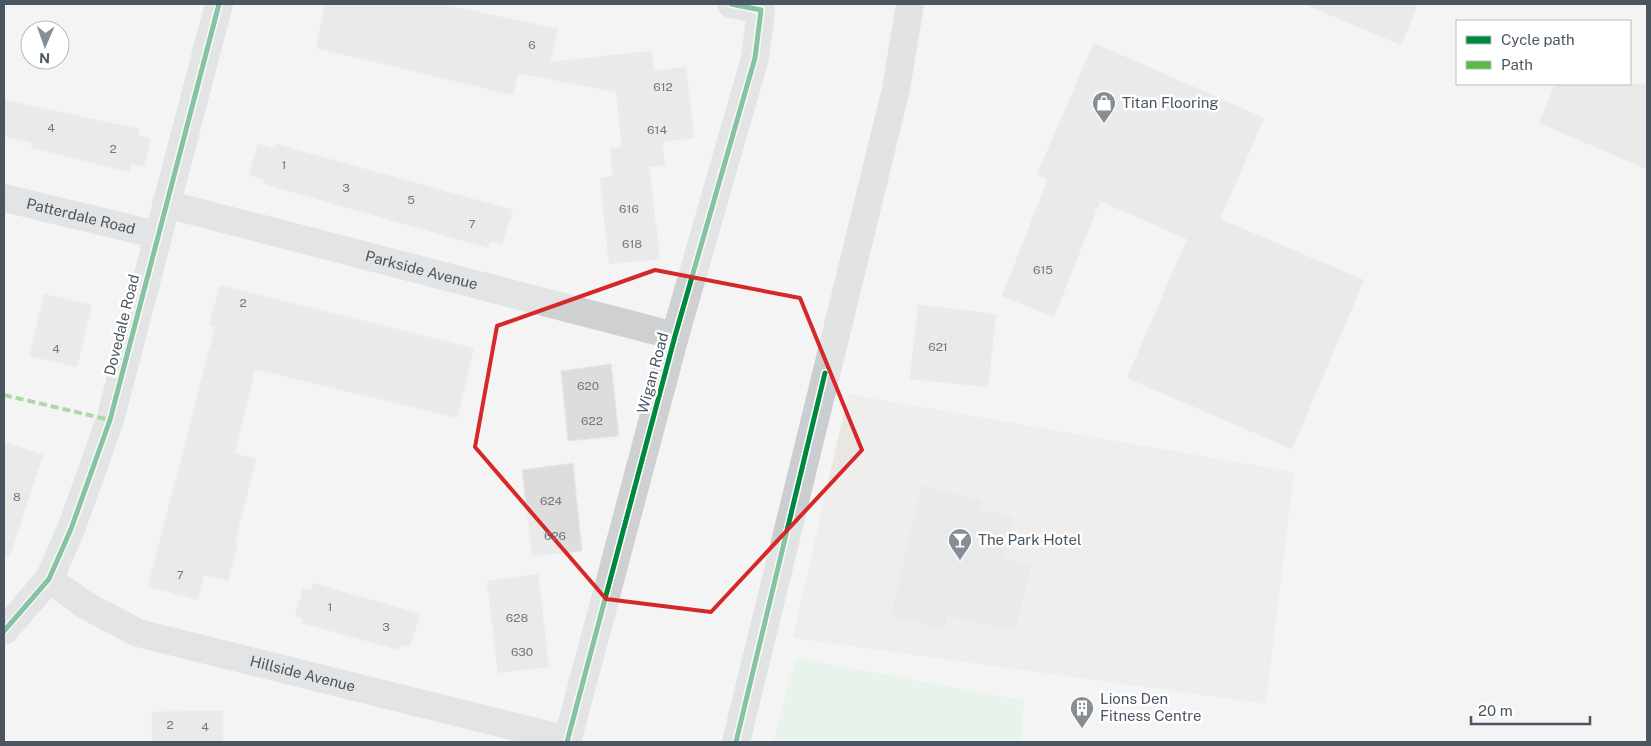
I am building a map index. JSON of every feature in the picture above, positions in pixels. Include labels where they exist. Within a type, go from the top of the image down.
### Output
[{"type":"main road","points":[[736,742],[896,89],[910,4]]},
{"type":"street","name":"Dovedale Road","points":[[4,631],[49,579],[70,529],[110,420],[219,4]]},
{"type":"street","name":"Wigan Road","points":[[568,741],[675,336],[754,58],[761,10],[731,4]]},
{"type":"street","name":"Patterdale Road","points":[[4,198],[158,235]]},
{"type":"street","name":"Parkside Avenue","points":[[166,204],[675,336]]},
{"type":"street","name":"Hillside Avenue","points":[[49,579],[111,620],[138,633],[568,741]]},
{"type":"highlighted area","points":[[655,270],[800,298],[862,450],[711,612],[606,599],[475,447],[497,326]]},
{"type":"shaded area","points":[[848,394],[1294,472],[1266,704],[793,638]]},
{"type":"green space","points":[[796,658],[1024,700],[1021,742],[773,742]]},
{"type":"building","points":[[325,4],[442,4],[558,29],[550,62],[651,51],[654,71],[686,67],[694,138],[662,142],[665,165],[649,167],[660,259],[609,264],[600,178],[613,176],[610,148],[622,147],[616,92],[518,73],[513,95],[316,48]]},
{"type":"building","points":[[1304,4],[1418,4],[1401,45]]},
{"type":"building","points":[[1094,43],[1264,118],[1220,219],[1364,280],[1292,449],[1127,378],[1187,239],[1100,201],[1054,317],[1002,296],[1048,179],[1037,174]]},
{"type":"building","points":[[1647,84],[1647,169],[1539,123],[1555,85]]},
{"type":"building","points":[[4,100],[139,129],[139,136],[151,138],[144,167],[131,164],[129,172],[31,148],[32,143],[4,136]]},
{"type":"building","points":[[258,144],[275,149],[276,144],[513,210],[502,245],[490,241],[488,248],[264,184],[265,180],[249,175]]},
{"type":"building","points":[[220,285],[474,348],[457,418],[255,369],[235,454],[256,459],[235,542],[238,542],[228,581],[204,575],[198,600],[148,587],[215,327],[209,326]]},
{"type":"building","points":[[44,294],[92,305],[77,367],[29,356]]},
{"type":"building","points":[[918,305],[996,314],[988,387],[910,379]]},
{"type":"building","points":[[611,364],[619,436],[568,441],[561,371]]},
{"type":"building","points":[[4,442],[43,455],[10,556],[4,555]]},
{"type":"building","points":[[573,463],[582,551],[532,556],[522,470]]},
{"type":"building","name":"The Park Hotel","points":[[922,485],[981,500],[979,509],[1013,517],[1003,558],[1032,565],[1015,632],[948,616],[944,630],[890,616]]},
{"type":"building","points":[[538,574],[549,667],[498,673],[487,581]]},
{"type":"building","points":[[313,583],[420,614],[410,647],[401,645],[399,650],[302,623],[303,619],[295,616],[303,588],[312,590]]},
{"type":"building","points":[[223,711],[223,742],[152,742],[152,712]]},
{"type":"marked path","points":[[4,395],[110,420]]},
{"type":"cycle path","points":[[4,631],[49,579],[71,529],[110,420],[219,4]]},
{"type":"cycle path","points":[[567,742],[675,336],[755,58],[761,10],[731,4]]},
{"type":"cycle path","points":[[736,742],[825,373]]},
{"type":"place","name":"Titan Flooring","points":[[1104,124]]},
{"type":"place","name":"The Park Hotel","points":[[960,561]]},
{"type":"place","name":"Lions Den Fitness Centre","points":[[1082,729]]}]
